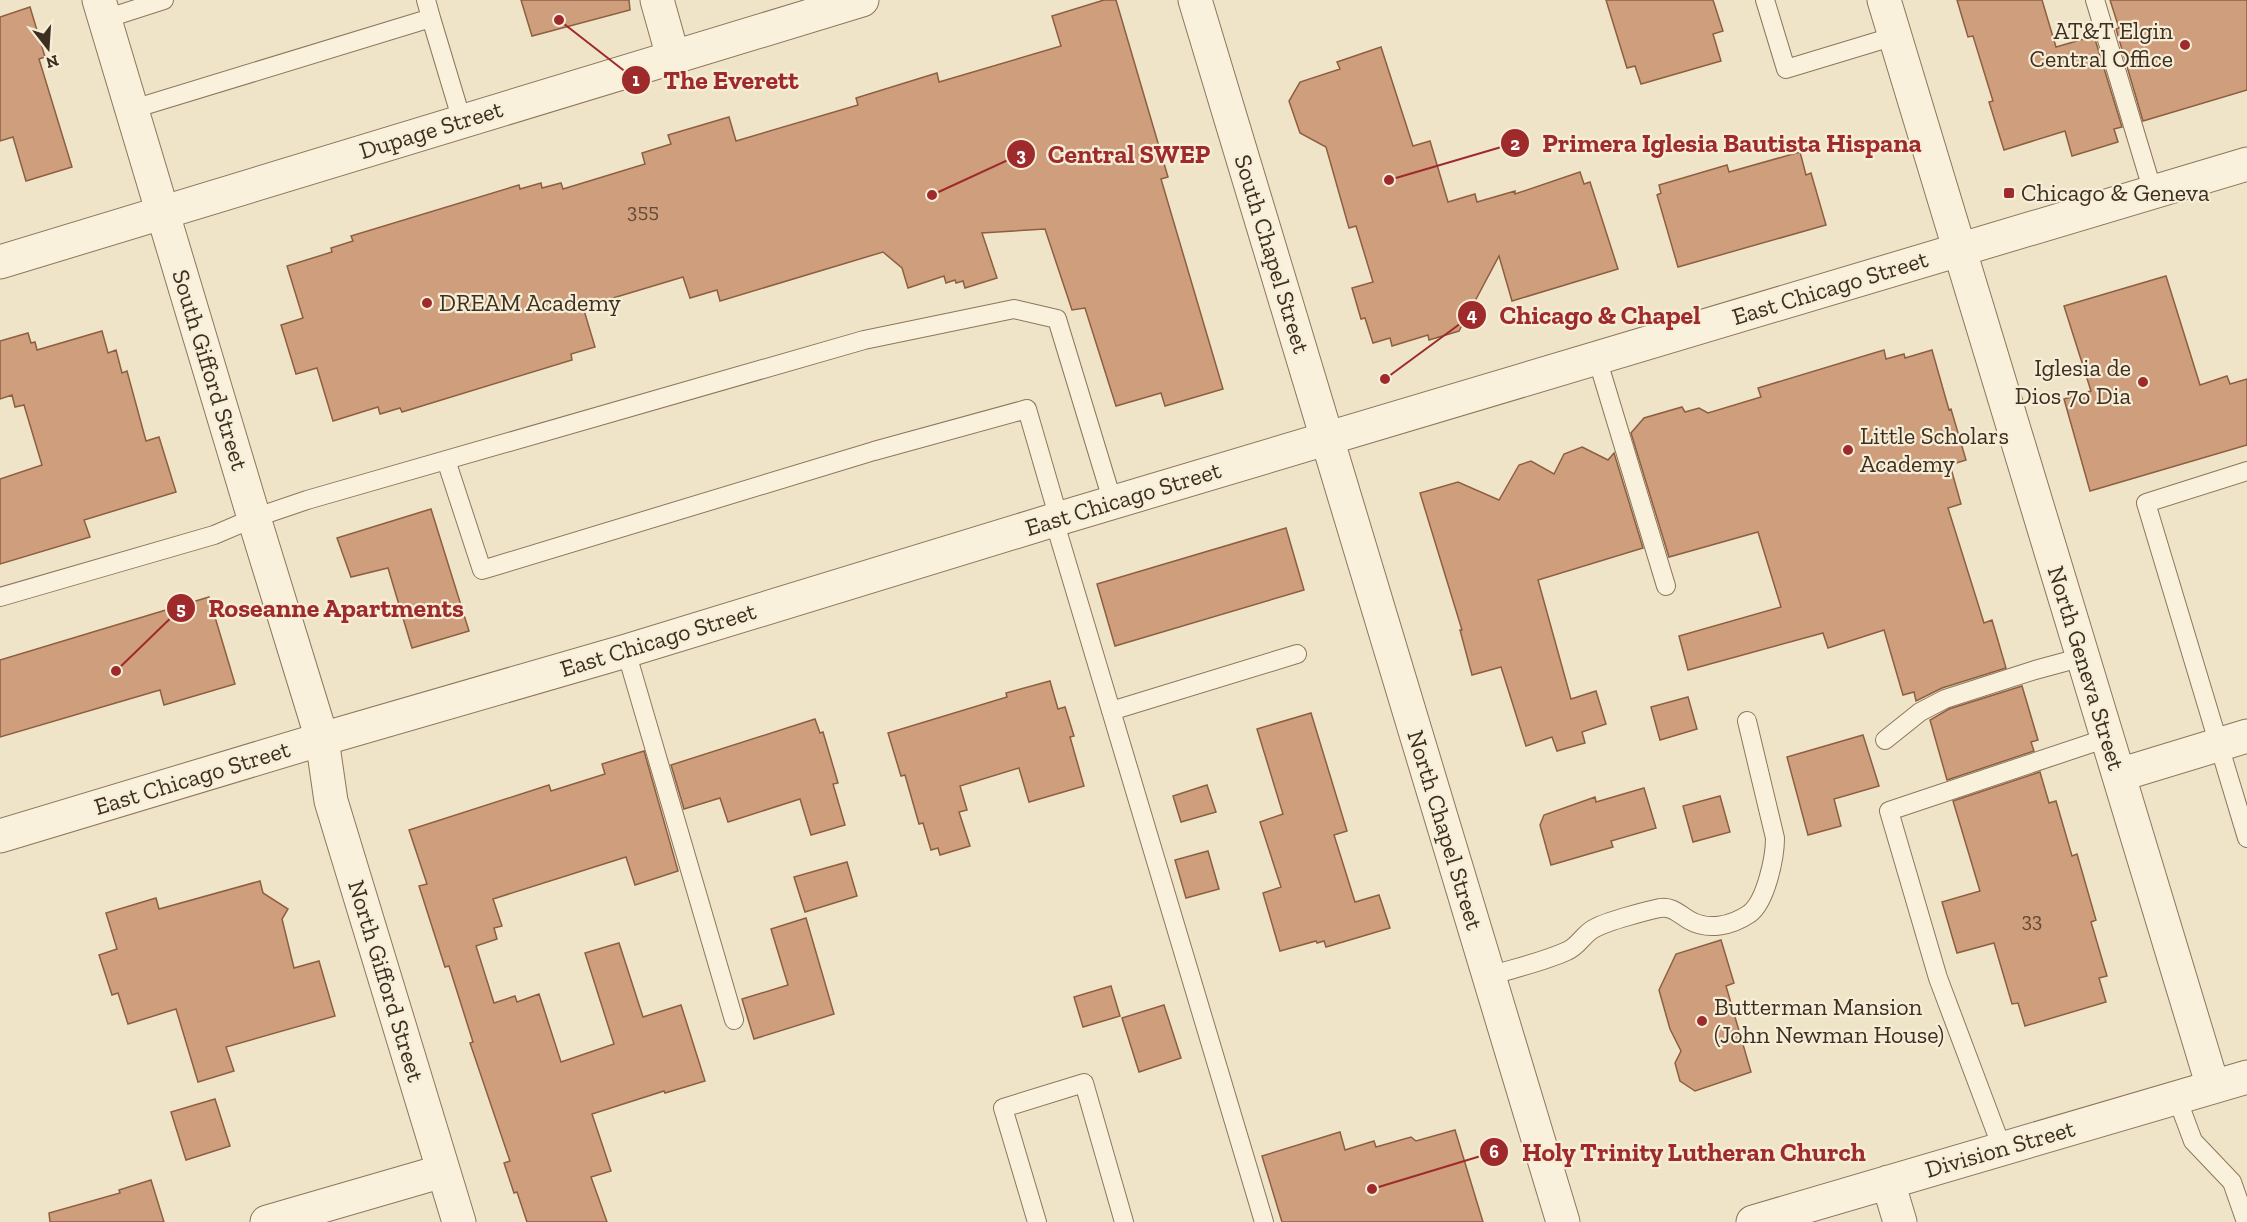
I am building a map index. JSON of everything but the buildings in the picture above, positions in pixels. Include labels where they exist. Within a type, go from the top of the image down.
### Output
[{"type":"street","points":[[657,0],[674,57]]},
{"type":"street","name":"Dupage Street","points":[[0,262],[862,0]]},
{"type":"street","name":"South Chapel Street","points":[[1195,0],[1327,438]]},
{"type":"street","name":"North Geneva Street","points":[[1884,0],[2213,1086]]},
{"type":"street","name":"South Gifford Street","points":[[102,9],[322,739]]},
{"type":"street","name":"East Chicago Street","points":[[0,836],[626,651],[1113,502],[2247,164]]},
{"type":"street","name":"North Chapel Street","points":[[1327,438],[1563,1222]]},
{"type":"street","name":"North Gifford Street","points":[[322,739],[331,801],[459,1222]]},
{"type":"street","points":[[2119,775],[2234,740]]},
{"type":"street","name":"Division Street","points":[[1753,1222],[2247,1077]]},
{"type":"street","points":[[267,1222],[443,1171]]},
{"type":"street","points":[[1888,1182],[1900,1222]]},
{"type":"lane","points":[[102,9],[164,0]]},
{"type":"lane","points":[[1765,0],[1786,69],[1895,36]]},
{"type":"lane","points":[[2095,0],[2153,192]]},
{"type":"lane","points":[[133,109],[428,9],[462,121]]},
{"type":"lane","points":[[0,597],[214,535],[254,518],[307,500],[864,340],[1014,309],[1058,319],[1113,502]]},
{"type":"lane","points":[[1597,358],[1666,586]]},
{"type":"lane","points":[[446,460],[482,570],[874,451],[1028,409],[1111,711],[1264,1222]]},
{"type":"lane","points":[[2247,471],[2146,503],[2234,740],[2247,838]]},
{"type":"lane","points":[[626,651],[734,1020]]},
{"type":"lane","points":[[1111,711],[1297,654]]},
{"type":"lane","points":[[1885,740],[1920,712],[1946,699],[2083,657]]},
{"type":"lane","points":[[1489,976],[1568,951],[1597,927],[1660,908],[1671,908],[1689,920],[1702,925],[1717,926],[1740,919],[1756,907],[1771,868],[1775,838],[1747,721]]},
{"type":"lane","points":[[2002,1148],[1938,978],[1889,811],[2107,738]]},
{"type":"lane","points":[[1037,1222],[1003,1108],[1084,1083],[1124,1222]]},
{"type":"lane","points":[[2177,1098],[2193,1141],[2232,1182],[2246,1222]]},
{"type":"place","name":"The Everett","points":[[559,20]]},
{"type":"place","name":"AT&T Elgin Central Office","points":[[2185,45]]},
{"type":"place","name":"Primera Iglesia Bautista Hispana","points":[[1389,180]]},
{"type":"place","name":"Chicago & Geneva","points":[[2009,193]]},
{"type":"place","name":"Central SWEP","points":[[932,195]]},
{"type":"place","name":"DREAM Academy","points":[[427,303]]},
{"type":"place","name":"Chicago & Chapel","points":[[1385,379]]},
{"type":"place","name":"Iglesia de Dios 7o Dia","points":[[2143,382]]},
{"type":"place","name":"Little Scholars Academy","points":[[1848,450]]},
{"type":"place","name":"Roseanne Apartments","points":[[116,671]]},
{"type":"place","name":"Butterman Mansion (John Newman House)","points":[[1702,1021]]},
{"type":"place","name":"Holy Trinity Lutheran Church","points":[[1372,1189]]}]
